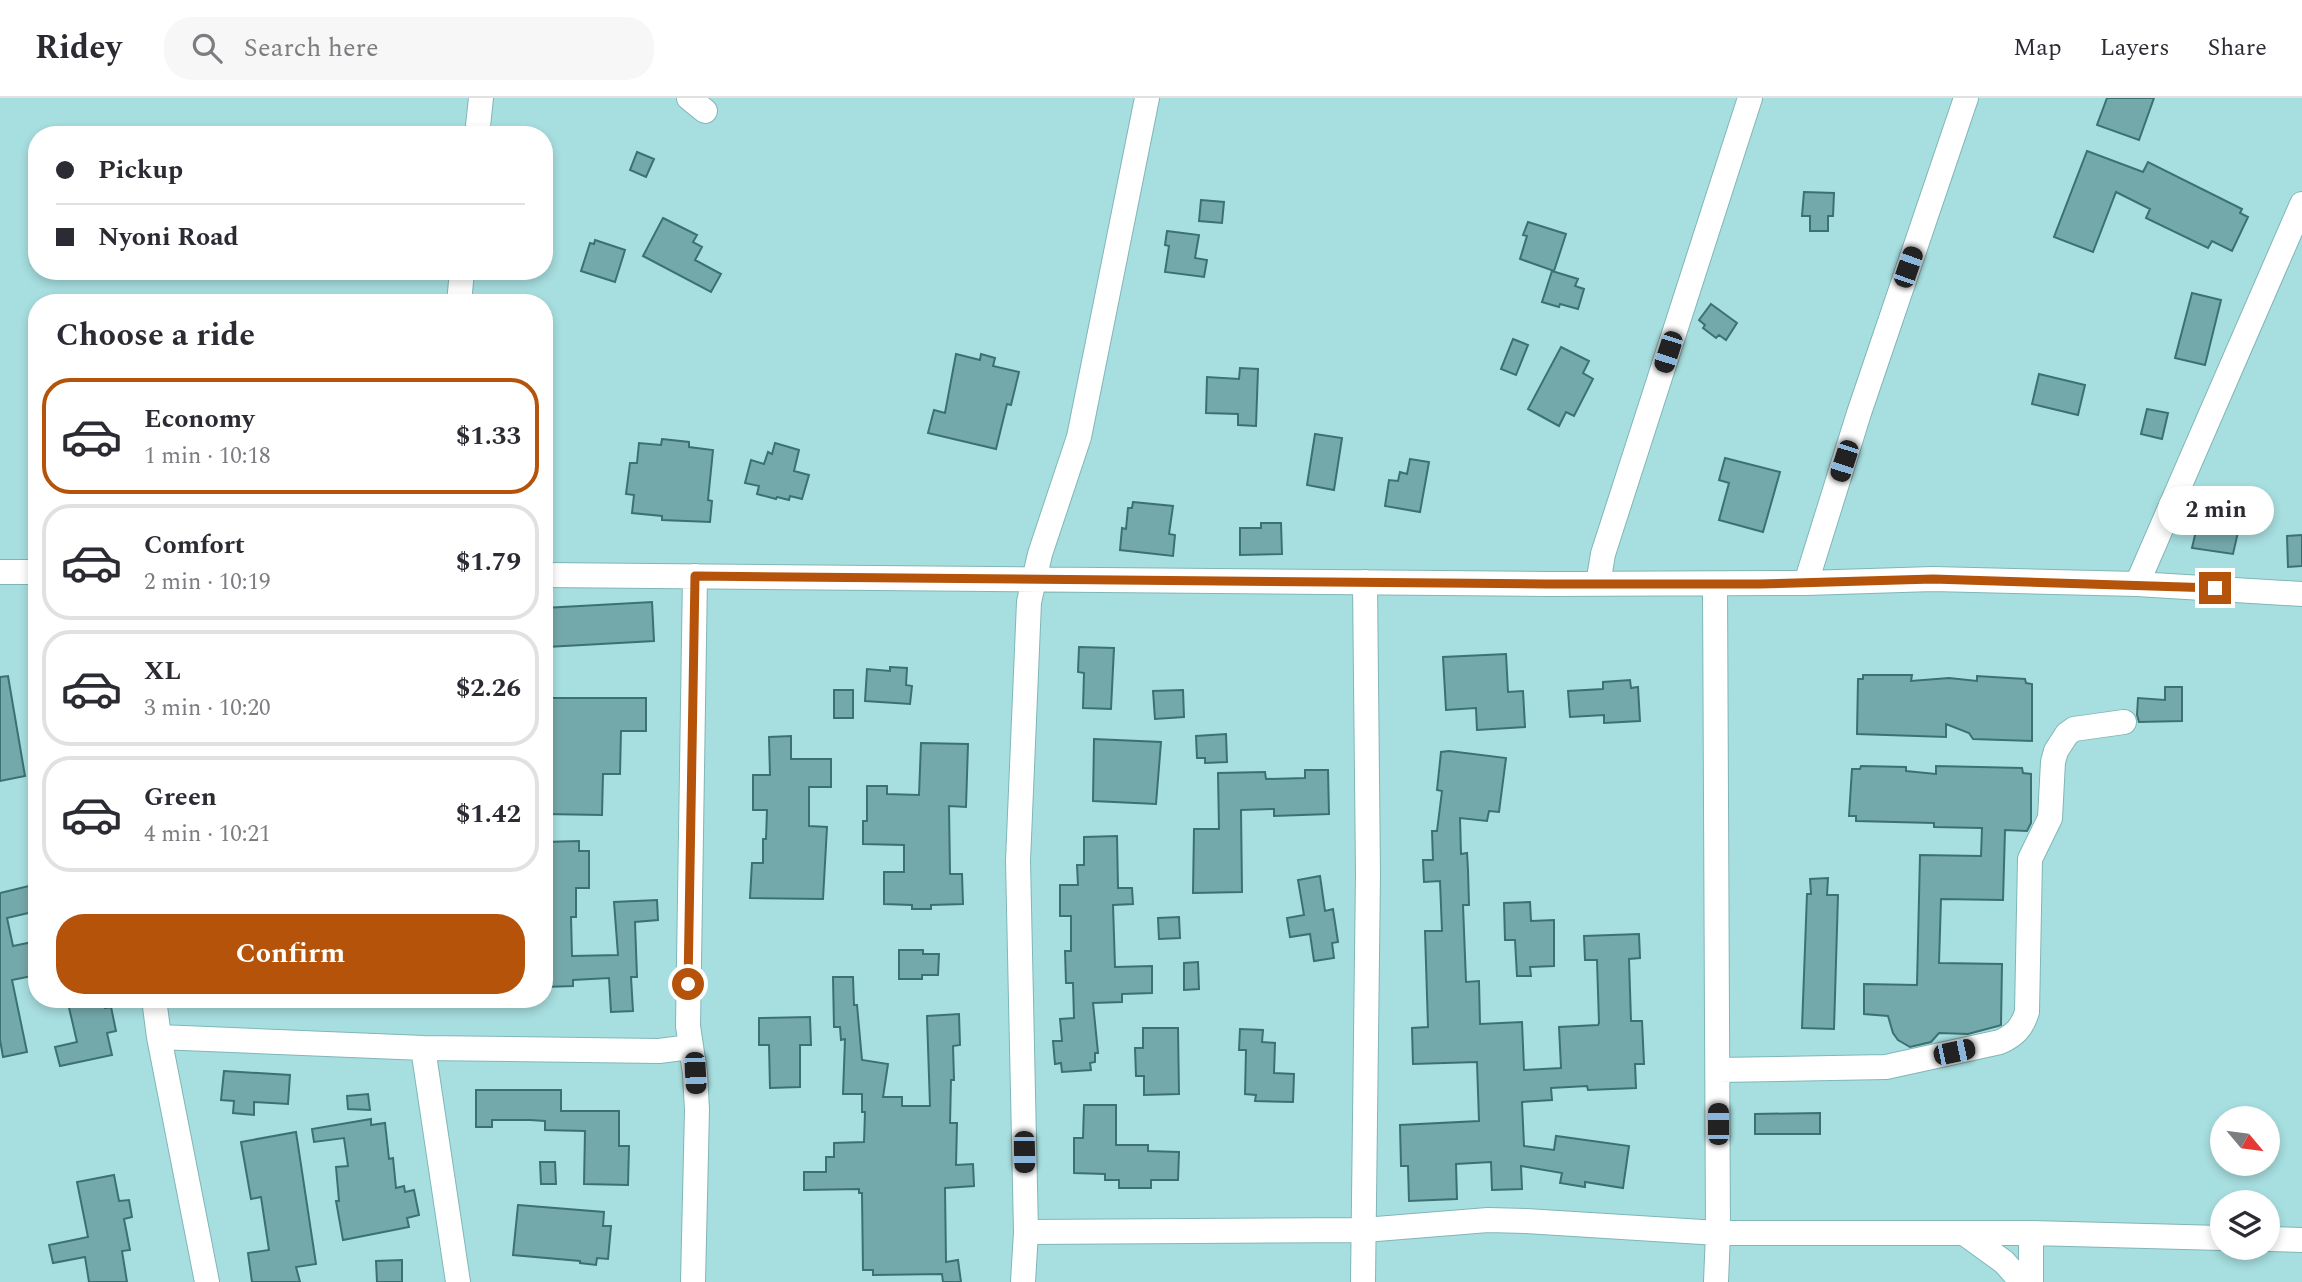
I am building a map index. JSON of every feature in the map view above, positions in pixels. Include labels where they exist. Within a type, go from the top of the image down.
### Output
[{"type":"street","points":[[478,126],[481,98]]},
{"type":"street","points":[[1023,1282],[1026,1232],[1018,861],[1029,603],[1040,554],[1079,437],[1147,98]]},
{"type":"street","points":[[1598,584],[1603,554],[1750,98]]},
{"type":"street","points":[[1806,583],[1864,400],[1966,98]]},
{"type":"street","points":[[2137,584],[2302,204]]},
{"type":"street","points":[[0,572],[28,572]]},
{"type":"street","points":[[553,575],[1598,584],[1806,583],[1933,579],[2137,584],[2302,594]]},
{"type":"street","points":[[693,1282],[697,1110],[688,994],[695,576]]},
{"type":"street","points":[[1363,1282],[1368,874],[1365,582]]},
{"type":"street","points":[[1715,584],[1718,1070],[1716,1282]]},
{"type":"street","points":[[1718,1070],[1886,1067],[2000,1042],[2011,1037],[2024,1022],[2027,1012],[2030,859],[2050,818],[2056,751],[2067,734],[2074,729],[2124,722]]},
{"type":"street","points":[[154,1008],[207,1282]]},
{"type":"street","points":[[159,1037],[424,1048],[659,1051],[690,1046]]},
{"type":"street","points":[[424,1048],[458,1282]]},
{"type":"street","points":[[1026,1232],[1364,1230],[1488,1220],[1718,1233],[2031,1233],[2210,1238]]},
{"type":"street","points":[[1964,1233],[2004,1262],[2022,1282]]},
{"type":"street","points":[[2031,1233],[2031,1282]]},
{"type":"street","points":[[2280,1239],[2302,1240]]},
{"type":"building","points":[[2107,98],[2154,98],[2139,140],[2097,125]]},
{"type":"building","points":[[2087,151],[2143,172],[2148,162],[2242,209],[2240,213],[2248,217],[2232,251],[2212,241],[2208,248],[2146,218],[2150,209],[2116,192],[2093,252],[2054,237]]},
{"type":"building","points":[[637,152],[654,159],[646,177],[630,170]]},
{"type":"building","points":[[1804,192],[1834,193],[1833,216],[1828,216],[1828,231],[1810,231],[1810,216],[1802,216]]},
{"type":"building","points":[[1201,200],[1224,202],[1222,223],[1199,221]]},
{"type":"building","points":[[663,218],[697,235],[693,242],[702,247],[695,260],[721,274],[711,292],[643,256]]},
{"type":"building","points":[[1528,222],[1566,234],[1554,271],[1520,259],[1527,236],[1523,235]]},
{"type":"building","points":[[1167,231],[1199,235],[1195,258],[1207,260],[1204,277],[1165,272],[1169,246],[1165,245]]},
{"type":"building","points":[[595,240],[625,250],[615,282],[581,271],[590,243],[594,244]]},
{"type":"building","points":[[1552,271],[1578,279],[1575,286],[1584,289],[1578,309],[1542,302]]},
{"type":"building","points":[[2192,293],[2221,300],[2205,365],[2175,358]]},
{"type":"building","points":[[1711,304],[1737,323],[1726,340],[1719,335],[1716,338],[1703,328],[1705,325],[1699,320]]},
{"type":"building","points":[[1513,339],[1528,345],[1516,375],[1501,369]]},
{"type":"building","points":[[1561,347],[1589,361],[1583,373],[1593,379],[1574,416],[1566,412],[1559,426],[1528,409]]},
{"type":"building","points":[[956,354],[980,360],[981,354],[995,358],[993,366],[1019,372],[1011,405],[1007,404],[996,449],[928,433],[934,410],[945,413]]},
{"type":"building","points":[[1240,368],[1258,369],[1256,426],[1238,425],[1238,414],[1206,413],[1207,377],[1239,379]]},
{"type":"building","points":[[2039,374],[2085,385],[2078,415],[2032,404]]},
{"type":"building","points":[[2147,409],[2168,413],[2162,439],[2141,434]]},
{"type":"building","points":[[1315,434],[1342,438],[1334,490],[1307,485]]},
{"type":"building","points":[[662,439],[689,442],[689,447],[713,450],[708,500],[712,501],[710,522],[662,520],[662,516],[632,513],[634,495],[626,494],[630,463],[637,463],[639,443],[661,445]]},
{"type":"building","points":[[775,443],[799,450],[794,471],[809,475],[802,499],[790,496],[789,500],[776,499],[757,494],[759,486],[745,483],[751,460],[764,464],[768,452],[772,454]]},
{"type":"building","points":[[1725,458],[1780,472],[1763,532],[1719,520],[1729,483],[1719,480]]},
{"type":"building","points":[[1410,459],[1429,462],[1420,512],[1385,506],[1389,480],[1398,481],[1400,472],[1407,474]]},
{"type":"building","points":[[1133,502],[1173,506],[1169,534],[1175,535],[1173,556],[1120,550],[1122,528],[1126,529],[1128,508],[1132,508]]},
{"type":"building","points":[[2208,513],[2222,516],[2221,523],[2227,525],[2226,529],[2238,532],[2233,554],[2192,548],[2198,522],[2206,523]]},
{"type":"building","points":[[1261,523],[1281,523],[1282,554],[1240,555],[1240,528],[1261,528]]},
{"type":"building","points":[[2302,535],[2302,566],[2288,567],[2287,536]]},
{"type":"building","points":[[652,602],[654,641],[553,647],[553,608]]},
{"type":"building","points":[[1079,647],[1114,648],[1111,709],[1083,708],[1084,673],[1078,672]]},
{"type":"building","points":[[1506,654],[1508,692],[1523,691],[1525,727],[1477,730],[1476,708],[1446,710],[1443,657]]},
{"type":"building","points":[[890,667],[907,668],[906,685],[912,686],[910,704],[865,701],[867,669],[890,671]]},
{"type":"building","points":[[1863,675],[1912,675],[1911,681],[1949,678],[1977,681],[1977,676],[2025,679],[2026,683],[2032,684],[2032,741],[1973,739],[1969,733],[1946,724],[1946,737],[1857,734],[1858,679],[1863,679]]},
{"type":"building","points":[[8,676],[25,776],[0,781],[0,677]]},
{"type":"building","points":[[1630,680],[1631,688],[1638,687],[1640,721],[1604,723],[1604,715],[1570,717],[1568,691],[1603,689],[1603,682]]},
{"type":"building","points":[[2165,687],[2182,687],[2182,721],[2139,722],[2138,698],[2165,700]]},
{"type":"building","points":[[834,690],[853,690],[853,718],[834,718]]},
{"type":"building","points":[[1183,690],[1184,717],[1155,719],[1153,691]]},
{"type":"building","points":[[553,698],[646,698],[646,731],[621,731],[620,774],[603,774],[602,815],[553,814]]},
{"type":"building","points":[[1226,734],[1227,762],[1205,763],[1205,758],[1197,758],[1196,736]]},
{"type":"building","points":[[791,736],[791,759],[831,759],[831,787],[809,787],[809,826],[827,827],[823,899],[750,898],[752,863],[763,863],[767,810],[753,810],[753,775],[770,775],[769,737]]},
{"type":"building","points":[[1094,739],[1161,742],[1156,804],[1093,801]]},
{"type":"building","points":[[921,743],[968,744],[966,807],[949,806],[950,874],[962,874],[963,904],[931,905],[931,909],[912,909],[912,905],[884,904],[884,872],[904,872],[904,845],[863,844],[863,821],[867,821],[867,786],[887,786],[887,794],[919,795]]},
{"type":"building","points":[[1441,752],[1506,758],[1499,812],[1489,811],[1487,821],[1460,818],[1461,854],[1467,853],[1468,870],[1469,905],[1463,905],[1466,982],[1479,981],[1480,1024],[1522,1022],[1524,1070],[1561,1068],[1559,1027],[1599,1023],[1597,960],[1585,960],[1584,936],[1639,934],[1640,958],[1629,959],[1631,1021],[1642,1021],[1644,1064],[1635,1064],[1636,1088],[1551,1088],[1552,1100],[1522,1102],[1524,1146],[1554,1150],[1556,1136],[1629,1146],[1623,1188],[1585,1182],[1585,1187],[1560,1183],[1562,1173],[1521,1166],[1522,1189],[1492,1190],[1491,1162],[1456,1164],[1457,1199],[1409,1201],[1408,1166],[1401,1166],[1400,1125],[1479,1121],[1477,1062],[1413,1064],[1412,1028],[1428,1027],[1425,931],[1442,931],[1440,881],[1424,882],[1423,860],[1433,860],[1432,831],[1437,831],[1442,791],[1437,790]]},
{"type":"building","points":[[1861,766],[1906,767],[1906,771],[1936,774],[1936,766],[2022,768],[2023,773],[2031,774],[2031,823],[2027,831],[2005,830],[2003,900],[1941,899],[1939,963],[2002,964],[2001,1025],[1968,1034],[1939,1033],[1931,1042],[1910,1047],[1898,1040],[1893,1033],[1888,1016],[1864,1014],[1864,984],[1917,985],[1920,855],[1981,856],[1982,828],[1934,827],[1934,823],[1856,821],[1856,816],[1849,816],[1852,769],[1860,769]]},
{"type":"building","points":[[1305,770],[1328,770],[1329,814],[1274,816],[1274,809],[1241,810],[1242,892],[1193,893],[1194,829],[1219,829],[1218,773],[1265,772],[1266,779],[1305,778]]},
{"type":"building","points":[[1117,836],[1118,888],[1132,888],[1133,904],[1113,905],[1115,967],[1152,966],[1152,993],[1122,994],[1122,1002],[1093,1003],[1098,1053],[1095,1053],[1095,1062],[1090,1063],[1091,1070],[1062,1072],[1061,1063],[1055,1064],[1053,1041],[1062,1041],[1060,1019],[1074,1018],[1073,983],[1066,983],[1065,951],[1071,951],[1071,916],[1060,916],[1060,885],[1078,885],[1077,865],[1084,865],[1084,837]]},
{"type":"building","points":[[579,841],[579,851],[589,851],[589,888],[576,888],[576,917],[571,917],[572,956],[618,955],[614,902],[657,900],[658,920],[635,922],[637,977],[631,977],[633,1011],[611,1012],[609,978],[573,980],[573,986],[553,987],[553,842]]},
{"type":"building","points":[[1320,876],[1325,911],[1333,909],[1338,942],[1332,943],[1334,958],[1314,961],[1310,934],[1290,937],[1287,918],[1304,915],[1298,880]]},
{"type":"building","points":[[1828,878],[1827,895],[1838,895],[1834,1029],[1802,1028],[1807,894],[1811,894],[1810,879]]},
{"type":"building","points":[[28,886],[28,913],[7,918],[13,946],[28,943],[28,977],[12,980],[27,1052],[3,1057],[0,1040],[0,893]]},
{"type":"building","points":[[1530,902],[1531,921],[1554,920],[1554,966],[1530,967],[1531,976],[1517,976],[1515,940],[1505,940],[1504,903]]},
{"type":"building","points":[[1179,917],[1180,938],[1159,939],[1158,918]]},
{"type":"building","points":[[899,950],[923,950],[923,954],[939,954],[938,975],[922,975],[922,979],[899,979]]},
{"type":"building","points":[[1198,962],[1199,989],[1184,990],[1184,963]]},
{"type":"building","points":[[833,977],[853,977],[862,1060],[888,1064],[883,1097],[902,1097],[902,1106],[930,1106],[927,1016],[959,1014],[960,1045],[953,1046],[954,1080],[951,1080],[950,1123],[957,1123],[956,1165],[973,1164],[974,1186],[945,1188],[946,1262],[958,1260],[961,1282],[943,1282],[942,1274],[873,1275],[873,1270],[863,1270],[862,1193],[859,1193],[859,1189],[804,1190],[804,1172],[826,1172],[826,1157],[834,1157],[834,1143],[864,1142],[865,1112],[862,1112],[862,1094],[843,1094],[845,1039],[841,1040],[840,1027],[834,1027]]},
{"type":"building","points":[[69,1008],[111,1008],[116,1031],[107,1033],[112,1055],[60,1066],[55,1047],[77,1042]]},
{"type":"building","points":[[810,1017],[811,1045],[800,1045],[800,1087],[770,1088],[769,1045],[759,1045],[759,1018]]},
{"type":"building","points":[[1143,1028],[1178,1028],[1179,1094],[1144,1095],[1144,1076],[1136,1076],[1135,1048],[1143,1048]]},
{"type":"building","points":[[1240,1029],[1263,1030],[1262,1042],[1275,1043],[1274,1073],[1294,1074],[1293,1102],[1255,1101],[1256,1095],[1245,1094],[1246,1050],[1239,1050]]},
{"type":"building","points":[[224,1071],[290,1075],[288,1104],[254,1102],[254,1115],[233,1113],[234,1101],[221,1100]]},
{"type":"building","points":[[476,1090],[561,1090],[561,1111],[619,1111],[619,1146],[629,1146],[628,1185],[584,1184],[585,1131],[545,1130],[545,1121],[530,1120],[492,1120],[492,1127],[476,1127]]},
{"type":"building","points":[[368,1094],[370,1110],[348,1109],[347,1096]]},
{"type":"building","points":[[1084,1105],[1116,1105],[1116,1145],[1148,1145],[1148,1151],[1179,1152],[1178,1180],[1151,1180],[1151,1188],[1119,1188],[1119,1180],[1105,1180],[1105,1174],[1074,1173],[1074,1138],[1083,1138]]},
{"type":"building","points":[[1820,1113],[1820,1134],[1755,1134],[1755,1114]]},
{"type":"building","points":[[371,1119],[371,1125],[385,1123],[396,1188],[404,1186],[405,1192],[414,1190],[419,1215],[407,1218],[409,1227],[343,1240],[336,1201],[339,1201],[336,1167],[348,1166],[344,1138],[314,1142],[312,1129]]},
{"type":"building","points":[[296,1132],[316,1264],[296,1267],[300,1282],[252,1282],[248,1253],[269,1250],[261,1197],[251,1199],[241,1142]]},
{"type":"building","points":[[540,1162],[555,1162],[556,1184],[541,1184]]},
{"type":"building","points":[[114,1175],[119,1201],[129,1200],[132,1217],[124,1219],[130,1250],[122,1251],[127,1282],[89,1282],[85,1257],[53,1263],[49,1245],[88,1237],[77,1182]]},
{"type":"building","points":[[518,1205],[604,1212],[603,1226],[611,1226],[608,1259],[597,1258],[596,1265],[513,1255]]},
{"type":"building","points":[[402,1260],[402,1282],[377,1282],[376,1261]]},
{"type":"route","points":[[688,984],[695,576],[1546,584],[1760,584],[1933,579],[2215,588]]}]
